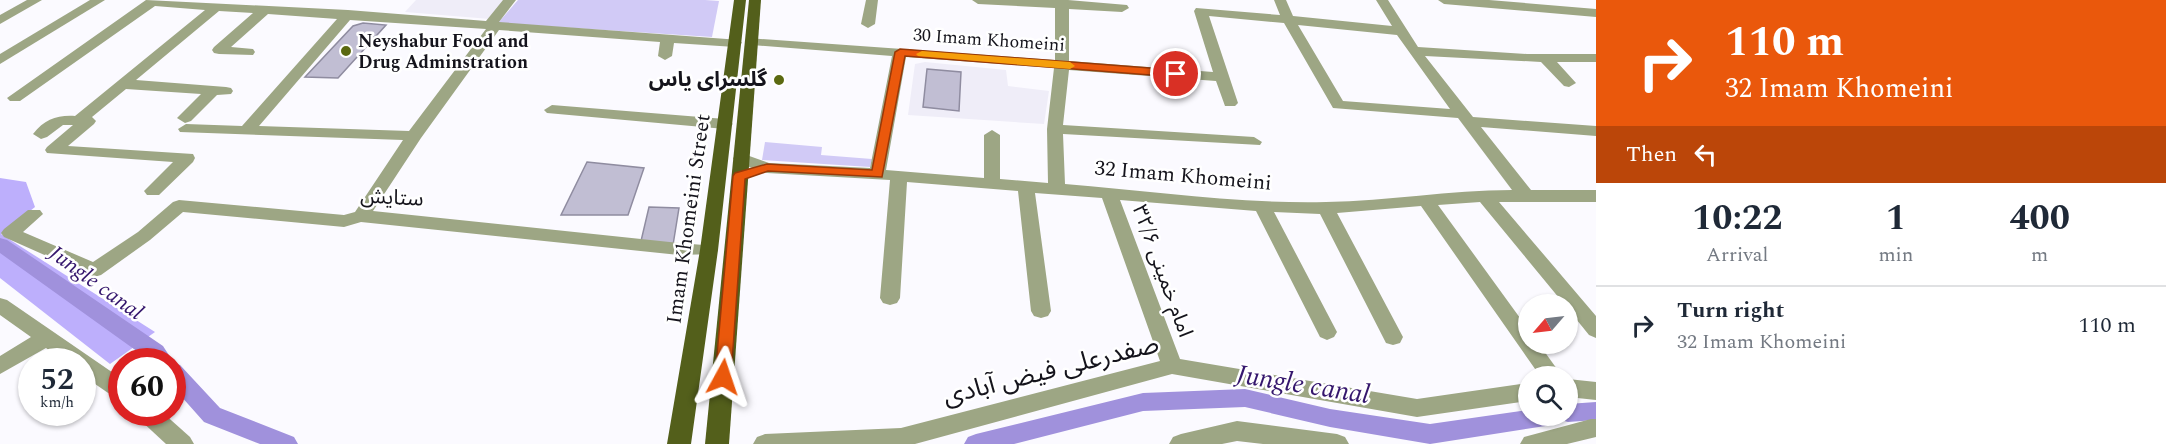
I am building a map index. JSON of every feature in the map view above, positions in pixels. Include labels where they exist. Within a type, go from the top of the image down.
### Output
[{"type":"main road","name":"Imam Khomeini Street","points":[[717,444],[741,158],[744,42],[740,0]]},
{"type":"main road","name":"Imam Khomeini Street","points":[[679,444],[709,250],[725,123],[755,0]]},
{"type":"street","points":[[0,20],[36,0]]},
{"type":"street","points":[[0,60],[99,0]]},
{"type":"street","points":[[361,216],[510,0]]},
{"type":"street","points":[[868,24],[872,0]]},
{"type":"street","points":[[978,0],[1061,2],[1122,9]]},
{"type":"street","points":[[1280,0],[1288,19],[1338,105],[1596,131]]},
{"type":"street","points":[[1382,0],[1414,51],[1525,195]]},
{"type":"street","points":[[1444,0],[1596,13]]},
{"type":"street","points":[[15,98],[150,1]]},
{"type":"street","name":"30 Imam Khomeini","points":[[150,1],[900,52],[1222,77]]},
{"type":"street","points":[[1454,1],[1467,17]]},
{"type":"street","points":[[1057,188],[1055,129],[1062,65],[1061,2]]},
{"type":"street","points":[[78,121],[217,6]]},
{"type":"street","points":[[1206,6],[1221,13],[1402,31]]},
{"type":"street","points":[[1206,6],[1230,103]]},
{"type":"street","points":[[248,52],[219,50],[266,9]]},
{"type":"street","points":[[247,130],[348,14]]},
{"type":"street","points":[[665,56],[668,38]]},
{"type":"street","points":[[1414,51],[1545,58],[1596,58]]},
{"type":"street","points":[[877,174],[900,52]]},
{"type":"street","points":[[1545,58],[1569,83]]},
{"type":"street","points":[[123,84],[220,90],[186,123],[247,130],[414,136]]},
{"type":"street","points":[[552,110],[725,123]]},
{"type":"street","points":[[41,134],[59,120],[88,121],[52,150],[187,158],[153,191]]},
{"type":"street","points":[[1055,129],[1254,142]]},
{"type":"street","points":[[992,135],[992,183]]},
{"type":"street","points":[[741,158],[767,168]]},
{"type":"street","points":[[739,176],[767,168]]},
{"type":"street","name":"32 Imam Khomeini","points":[[767,168],[877,174],[1262,206],[1326,208],[1485,196],[1596,196]]},
{"type":"street","points":[[890,298],[899,176]]},
{"type":"street","points":[[1026,186],[1041,311]]},
{"type":"street","name":"امام خمینی ۳۲/۶","points":[[1108,192],[1172,366]]},
{"type":"street","points":[[1485,196],[1596,330]]},
{"type":"street","points":[[1425,199],[1544,366]]},
{"type":"street","name":"ستایش","points":[[34,214],[10,234],[94,270],[144,236],[179,206],[344,221],[361,216],[679,249],[709,250]]},
{"type":"street","points":[[1262,206],[1327,332]]},
{"type":"street","points":[[1326,208],[1393,337]]},
{"type":"street","points":[[0,305],[61,348]]},
{"type":"street","points":[[0,366],[46,338]]},
{"type":"street","name":"صفدرعلی فیض آبادی","points":[[765,444],[900,438],[1172,366],[1417,408],[1518,393]]},
{"type":"street","points":[[1578,389],[1596,391]]},
{"type":"street","points":[[162,426],[182,444]]},
{"type":"street","points":[[1532,444],[1596,428]]},
{"type":"street","points":[[1181,444],[1237,431],[1337,444]]},
{"type":"shaded area","points":[[416,0],[505,0],[490,19],[405,12]]},
{"type":"shaded area","points":[[518,0],[719,1],[712,37],[498,23]]},
{"type":"shaded area","points":[[925,62],[1006,70],[1008,86],[1049,91],[1044,124],[908,115],[915,64]]},
{"type":"shaded area","points":[[765,142],[822,147],[821,155],[872,159],[870,167],[762,160]]},
{"type":"shaded area","points":[[0,178],[26,182],[35,207],[1,234],[155,332],[132,348],[108,348],[108,362],[96,353],[96,348],[90,348],[0,278]]},
{"type":"building","name":"Neyshabur Food and Drug Adminstration","points":[[363,23],[386,25],[338,78],[305,77],[353,26]]},
{"type":"building","points":[[927,69],[961,72],[959,111],[923,107]]},
{"type":"building","points":[[587,162],[644,168],[628,215],[561,215]]},
{"type":"building","points":[[649,207],[679,208],[673,245],[641,241]]},
{"type":"waterway","name":"Jungle canal","points":[[0,244],[150,348]]},
{"type":"waterway","name":"Jungle canal","points":[[186,386],[212,415],[286,444]]},
{"type":"waterway","name":"Jungle canal","points":[[976,444],[1143,402],[1245,398],[1330,418],[1430,434],[1518,421]]},
{"type":"waterway","name":"Jungle canal","points":[[1578,412],[1596,411]]},
{"type":"slow traffic","points":[[922,54],[1070,66]]},
{"type":"place","name":"Neyshabur Food and Drug Adminstration","points":[[346,51]]},
{"type":"place","name":"گلسرای یاس","points":[[779,80]]},
{"type":"route","points":[[723,377],[739,176],[767,168],[877,174],[900,52],[1176,74]]}]
